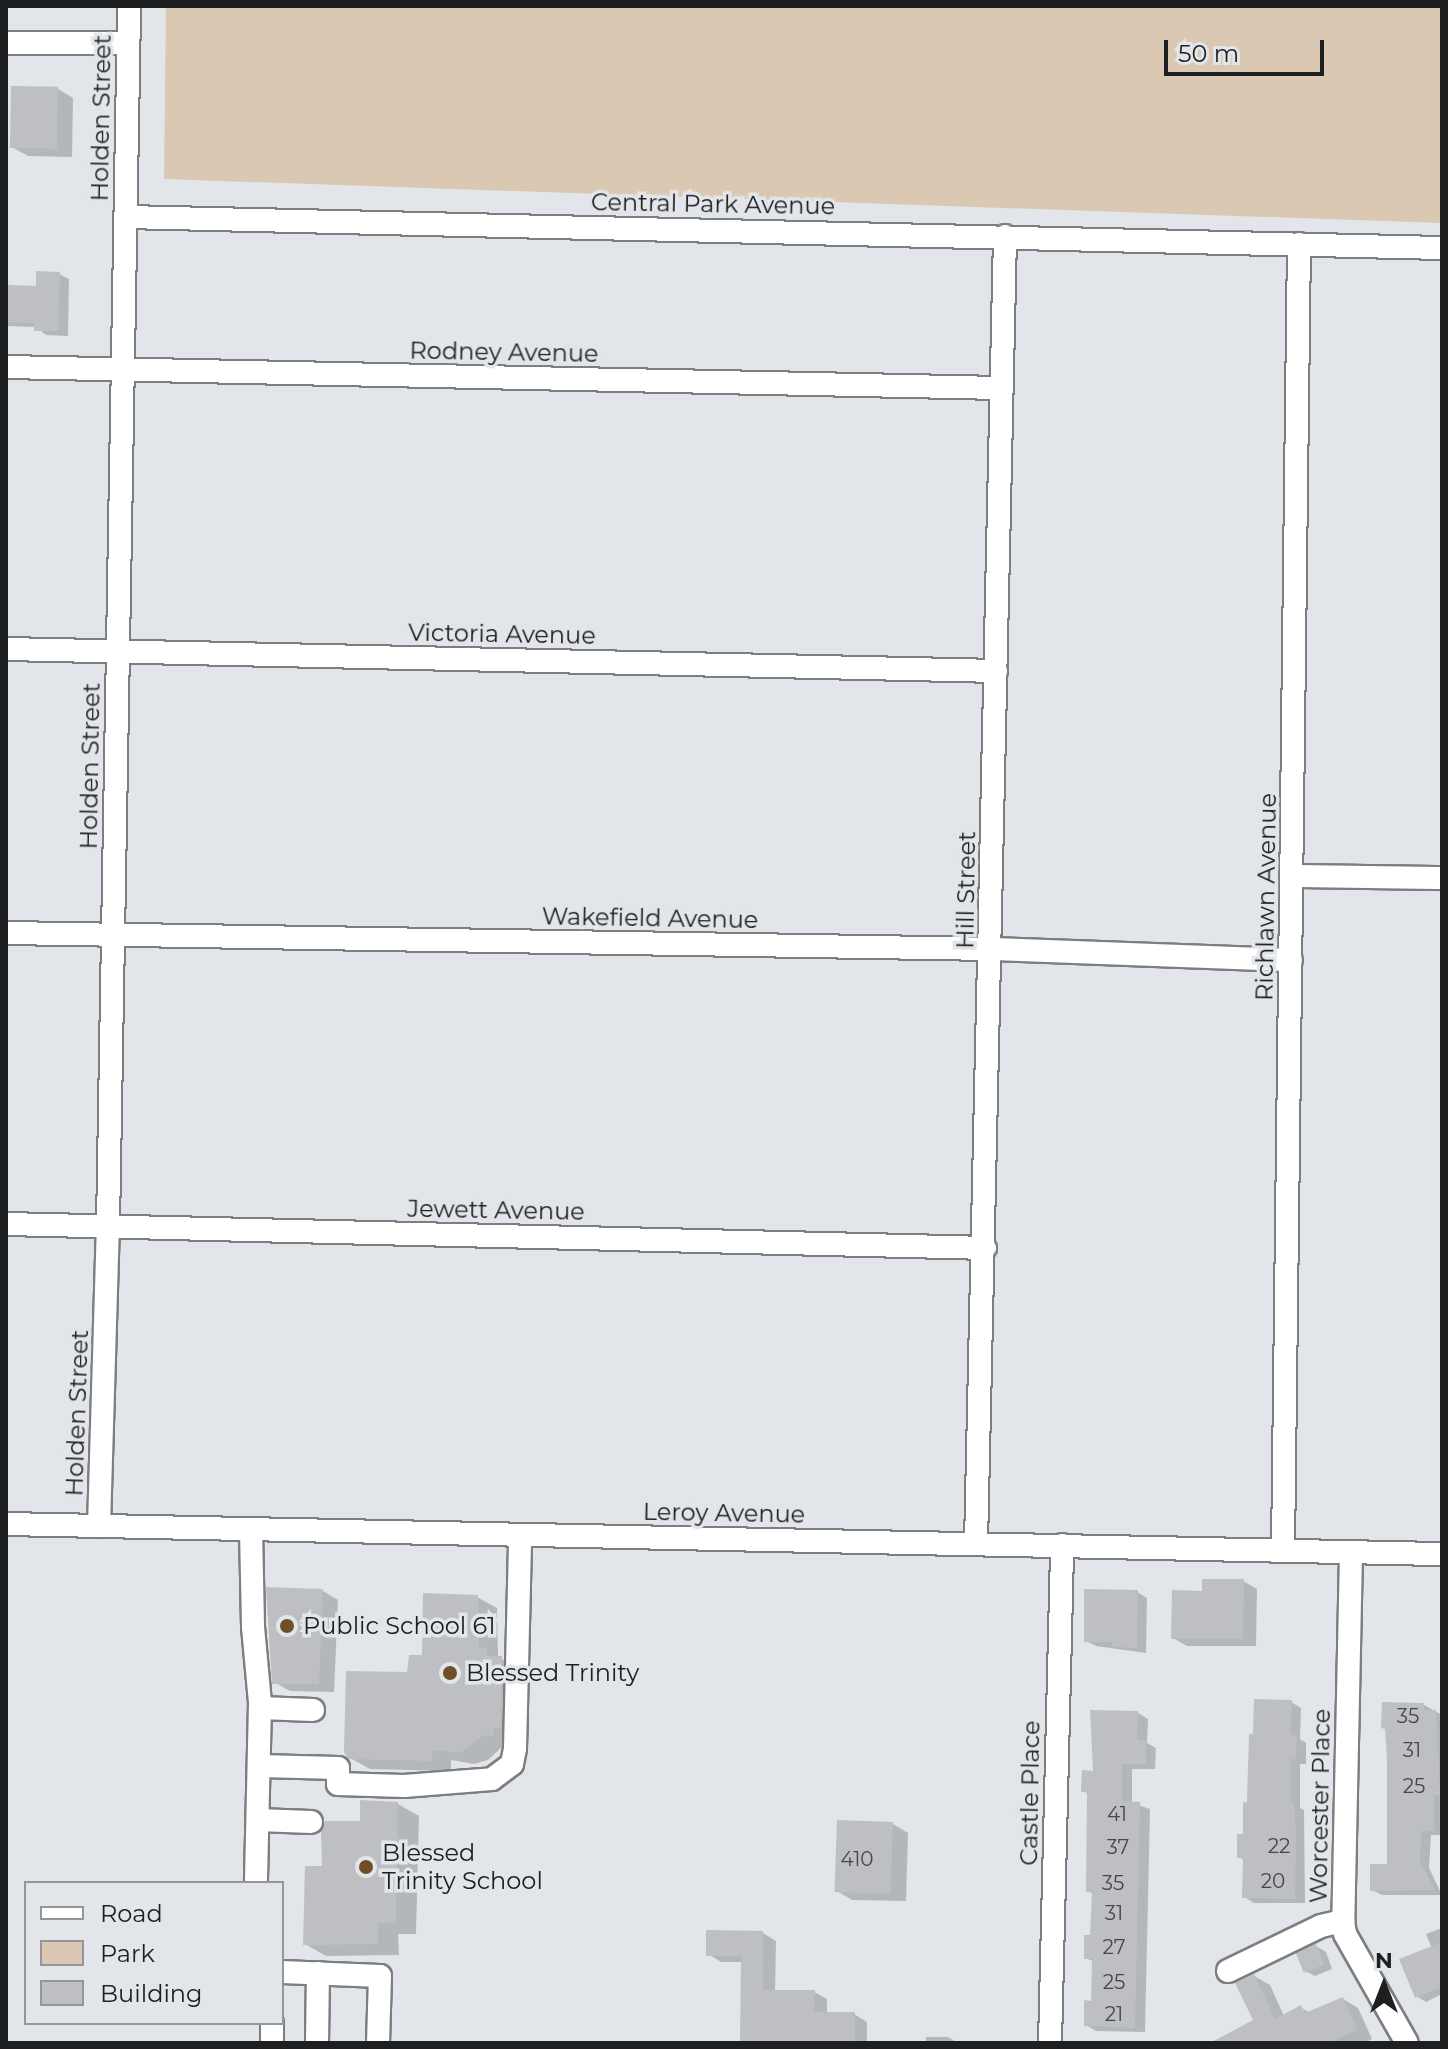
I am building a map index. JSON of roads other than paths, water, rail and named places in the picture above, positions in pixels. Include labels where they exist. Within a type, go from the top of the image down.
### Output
[{"type":"street","name":"Holden Street","points":[[99,1526],[108,1226],[129,6]]},
{"type":"street","points":[[6,43],[128,43]]},
{"type":"street","name":"Central Park Avenue","points":[[126,217],[1442,248]]},
{"type":"street","name":"Hill Street","points":[[976,1544],[985,1248],[1005,236]]},
{"type":"street","name":"Richlawn Avenue","points":[[1283,1551],[1299,244]]},
{"type":"street","name":"Rodney Avenue","points":[[6,367],[1002,388]]},
{"type":"street","name":"Victoria Avenue","points":[[6,649],[996,671]]},
{"type":"street","points":[[1292,876],[1442,878]]},
{"type":"street","name":"Wakefield Avenue","points":[[6,933],[991,949],[1291,960]]},
{"type":"street","name":"Jewett Avenue","points":[[6,1224],[985,1248]]},
{"type":"street","name":"Leroy Avenue","points":[[6,1524],[1442,1554]]},
{"type":"street","points":[[251,1530],[253,1627],[260,1708],[256,1881]]},
{"type":"street","points":[[260,1766],[338,1768],[338,1784],[404,1786],[492,1779],[512,1764],[515,1748],[520,1536]]},
{"type":"street","name":"Castle Place","points":[[1050,2043],[1062,1545]]},
{"type":"street","name":"Worcester Place","points":[[1351,1553],[1343,1921],[1345,1934],[1407,2043]]},
{"type":"street","points":[[260,1708],[313,1710]]},
{"type":"street","points":[[258,1820],[311,1822]]},
{"type":"street","points":[[1228,1971],[1321,1926],[1343,1921]]},
{"type":"street","points":[[284,1972],[380,1976],[378,2043]]},
{"type":"street","points":[[317,2043],[318,1973]]},
{"type":"place","name":"Public School 61","points":[[287,1626]]},
{"type":"place","name":"Blessed Trinity","points":[[450,1673]]},
{"type":"place","name":"Blessed Trinity School","points":[[366,1867]]}]
